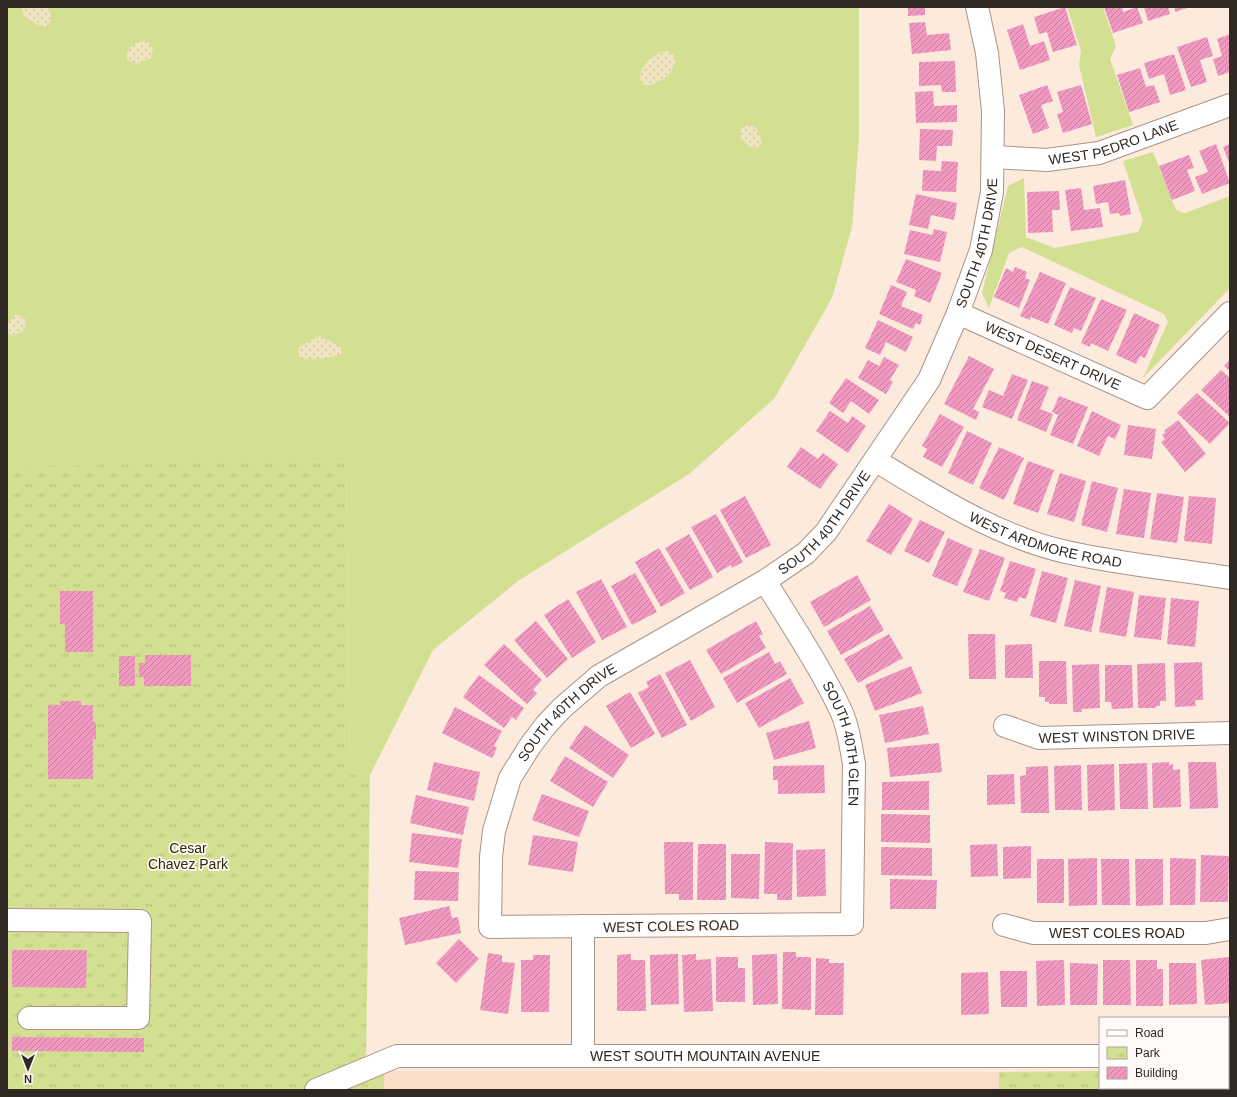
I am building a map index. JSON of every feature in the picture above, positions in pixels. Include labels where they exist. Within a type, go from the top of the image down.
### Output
[{"type":"street","name":"SOUTH 40TH DRIVE","points":[[490,927],[491,857],[494,831],[510,778],[530,746],[546,725],[562,708],[599,676],[765,581],[806,552],[826,532],[929,380],[958,313],[981,250],[992,192],[992,104],[987,53],[977,7]]},
{"type":"street","name":"WEST PEDRO LANE","points":[[993,158],[1047,160],[1099,153],[1230,104]]},
{"type":"street","name":"WEST DESERT DRIVE","points":[[958,313],[1147,398],[1230,313]]},
{"type":"street","name":"WEST ARDMORE ROAD","points":[[875,460],[940,500],[974,517],[1017,535],[1062,551],[1230,578]]},
{"type":"street","name":"SOUTH 40TH GLEN","points":[[765,581],[801,640],[843,714],[854,764],[852,924]]},
{"type":"street","name":"WEST WINSTON DRIVE","points":[[1005,726],[1039,738],[1230,733]]},
{"type":"street","points":[[7,920],[140,921],[138,1018],[30,1018]]},
{"type":"street","name":"WEST COLES ROAD","points":[[490,927],[852,924]]},
{"type":"street","name":"WEST COLES ROAD","points":[[1004,925],[1033,933],[1206,933],[1230,929]]},
{"type":"street","points":[[582,1056],[583,926]]},
{"type":"street","name":"WEST SOUTH MOUNTAIN AVENUE","points":[[316,1090],[398,1056],[1099,1056]]},
{"type":"shaded area","points":[[384,1071],[999,1072],[999,1090],[384,1090]]},
{"type":"green space","points":[[7,7],[859,7],[859,136],[852,227],[832,298],[774,399],[689,474],[518,581],[433,650],[370,775],[350,774],[346,461],[7,469]]},
{"type":"green space","points":[[1067,7],[1103,7],[1116,46],[1110,59],[1133,125],[1096,137],[1079,65],[1081,51]]},
{"type":"green space","points":[[1153,152],[1176,210],[1185,213],[1230,196],[1230,288],[1143,378],[1168,322],[1164,314],[1022,247],[1009,253],[989,308],[982,293],[1008,186],[1024,178],[1026,237],[1055,248],[1138,232],[1143,221],[1123,161]]},
{"type":"green space","name":"Cesar Chavez Park","points":[[346,461],[350,774],[370,775],[366,1068],[384,1071],[384,1090],[7,1090],[7,467]]},
{"type":"green space","points":[[1099,1071],[1099,1089],[1229,1089],[1230,1071],[1230,1090],[999,1090],[999,1072]]},
{"type":"sand","points":[[21,7],[47,7],[51,15],[51,22],[45,27],[38,25],[24,16]]},
{"type":"sand","points":[[147,41],[153,48],[151,58],[136,64],[127,60],[127,52],[132,46],[139,42]]},
{"type":"sand","points":[[668,51],[673,54],[675,59],[669,74],[660,82],[643,85],[640,80],[640,74],[646,63],[657,54]]},
{"type":"sand","points":[[747,125],[754,126],[759,133],[762,143],[757,148],[750,147],[741,139],[741,129]]},
{"type":"sand","points":[[15,315],[23,316],[27,322],[23,331],[14,336],[8,333],[7,324]]},
{"type":"sand","points":[[320,336],[341,347],[343,350],[341,354],[320,359],[307,359],[299,357],[298,353],[301,346]]},
{"type":"building","points":[[908,7],[925,7],[925,15],[908,16]]},
{"type":"building","points":[[1065,7],[1077,45],[1053,52],[1047,32],[1039,34],[1034,17]]},
{"type":"building","points":[[1104,7],[1122,7],[1123,12],[1137,7],[1143,23],[1113,33]]},
{"type":"building","points":[[1144,7],[1168,7],[1170,14],[1148,21]]},
{"type":"building","points":[[1174,7],[1190,7],[1175,12]]},
{"type":"building","points":[[925,22],[927,35],[949,33],[951,50],[912,54],[909,23]]},
{"type":"building","points":[[1023,24],[1030,46],[1044,41],[1050,60],[1020,70],[1007,30]]},
{"type":"building","points":[[1230,34],[1230,72],[1218,76],[1213,59],[1222,56],[1217,39]]},
{"type":"building","points":[[1207,37],[1213,56],[1200,60],[1207,82],[1191,87],[1177,47]]},
{"type":"building","points":[[1174,54],[1186,90],[1170,95],[1164,74],[1149,79],[1144,63]]},
{"type":"building","points":[[955,61],[956,92],[942,92],[941,85],[919,86],[919,62]]},
{"type":"building","points":[[1140,68],[1146,87],[1154,85],[1160,102],[1129,112],[1117,75]]},
{"type":"building","points":[[1047,85],[1053,101],[1041,105],[1049,128],[1033,134],[1019,95]]},
{"type":"building","points":[[1081,85],[1092,124],[1063,133],[1057,114],[1063,112],[1057,92]]},
{"type":"building","points":[[933,91],[934,106],[957,105],[957,122],[916,123],[915,92]]},
{"type":"building","points":[[920,129],[953,130],[952,146],[937,146],[936,161],[919,160]]},
{"type":"building","points":[[1216,144],[1230,183],[1202,194],[1195,177],[1208,172],[1199,151]]},
{"type":"building","points":[[1230,144],[1230,165],[1223,147]]},
{"type":"building","points":[[1189,155],[1194,168],[1187,170],[1195,191],[1172,200],[1159,166]]},
{"type":"building","points":[[942,161],[958,162],[956,192],[922,191],[923,170],[941,171]]},
{"type":"building","points":[[1125,180],[1131,214],[1120,216],[1119,213],[1110,214],[1108,202],[1096,204],[1093,186]]},
{"type":"building","points":[[1081,188],[1084,210],[1100,208],[1103,227],[1071,231],[1065,190]]},
{"type":"building","points":[[1059,191],[1060,210],[1052,210],[1053,232],[1028,233],[1027,192]]},
{"type":"building","points":[[916,194],[957,203],[954,220],[931,215],[928,229],[909,225]]},
{"type":"building","points":[[934,229],[947,232],[940,262],[904,254],[910,230],[932,235]]},
{"type":"building","points":[[906,259],[942,273],[930,303],[914,296],[916,290],[896,282]]},
{"type":"building","points":[[1015,267],[1027,272],[1025,278],[1030,280],[1019,308],[994,297],[1006,268],[1013,272]]},
{"type":"building","points":[[1040,272],[1066,283],[1048,324],[1031,317],[1030,320],[1020,316]]},
{"type":"building","points":[[891,285],[907,292],[901,306],[923,315],[920,325],[916,323],[913,329],[879,314]]},
{"type":"building","points":[[1070,287],[1096,298],[1081,331],[1074,328],[1072,333],[1054,325]]},
{"type":"building","points":[[1101,299],[1127,310],[1108,351],[1091,343],[1090,347],[1081,343]]},
{"type":"building","points":[[1134,313],[1160,325],[1145,358],[1140,356],[1136,364],[1116,355]]},
{"type":"building","points":[[878,320],[913,337],[906,352],[886,342],[880,355],[865,348]]},
{"type":"building","points":[[969,356],[994,369],[973,409],[979,412],[976,420],[944,404]]},
{"type":"building","points":[[884,357],[899,365],[890,380],[893,382],[886,394],[858,378],[868,360],[879,366]]},
{"type":"building","points":[[1230,360],[1230,371],[1224,366]]},
{"type":"building","points":[[1221,370],[1230,378],[1230,417],[1201,390]]},
{"type":"building","points":[[1012,374],[1028,380],[1012,419],[982,407],[989,390],[1003,396]]},
{"type":"building","points":[[846,378],[879,400],[869,414],[851,401],[843,413],[829,403]]},
{"type":"building","points":[[1032,381],[1049,387],[1040,409],[1053,414],[1046,432],[1017,420]]},
{"type":"building","points":[[1197,393],[1230,423],[1210,444],[1177,413]]},
{"type":"building","points":[[1059,396],[1088,407],[1073,444],[1050,435],[1058,415],[1052,412]]},
{"type":"building","points":[[830,411],[848,423],[852,416],[866,426],[848,453],[816,431]]},
{"type":"building","points":[[1092,411],[1121,425],[1115,439],[1108,436],[1099,456],[1077,446]]},
{"type":"building","points":[[940,414],[964,427],[942,467],[923,457],[927,449],[922,446]]},
{"type":"building","points":[[1178,420],[1206,454],[1185,472],[1161,442],[1165,439],[1162,435],[1166,432],[1164,431]]},
{"type":"building","points":[[1128,425],[1156,429],[1152,459],[1124,455]]},
{"type":"building","points":[[967,431],[992,443],[973,485],[948,473]]},
{"type":"building","points":[[801,447],[818,459],[823,453],[838,464],[820,489],[787,467]]},
{"type":"building","points":[[999,447],[1024,458],[1004,500],[979,488]]},
{"type":"building","points":[[1028,461],[1054,470],[1038,513],[1013,504]]},
{"type":"building","points":[[1060,473],[1086,481],[1074,522],[1047,514]]},
{"type":"building","points":[[1092,481],[1118,488],[1107,532],[1081,525]]},
{"type":"building","points":[[1124,489],[1151,493],[1144,538],[1116,534]]},
{"type":"building","points":[[1157,493],[1184,497],[1177,543],[1150,539]]},
{"type":"building","points":[[745,496],[771,545],[746,558],[720,510]]},
{"type":"building","points":[[1189,496],[1216,498],[1212,544],[1184,541]]},
{"type":"building","points":[[889,504],[913,519],[891,555],[866,541]]},
{"type":"building","points":[[716,514],[743,562],[732,568],[731,565],[717,573],[691,527]]},
{"type":"building","points":[[920,520],[945,532],[929,563],[904,551]]},
{"type":"building","points":[[689,534],[713,577],[690,590],[665,548]]},
{"type":"building","points":[[948,538],[973,549],[957,586],[932,576]]},
{"type":"building","points":[[659,548],[685,593],[661,607],[635,562]]},
{"type":"building","points":[[980,549],[1005,558],[989,601],[963,592]]},
{"type":"building","points":[[1010,561],[1036,569],[1026,599],[1019,597],[1017,602],[1004,598],[1006,593],[1000,591]]},
{"type":"building","points":[[1042,571],[1068,578],[1056,623],[1030,616]]},
{"type":"building","points":[[635,573],[657,612],[632,625],[611,586]]},
{"type":"building","points":[[857,575],[871,600],[824,627],[810,602]]},
{"type":"building","points":[[601,579],[627,627],[602,640],[576,592]]},
{"type":"building","points":[[1075,580],[1101,586],[1091,632],[1064,626]]},
{"type":"building","points":[[1107,587],[1134,592],[1126,637],[1099,632]]},
{"type":"building","points":[[60,591],[93,591],[93,652],[65,652],[65,624],[60,624]]},
{"type":"building","points":[[1139,595],[1166,598],[1161,640],[1134,637]]},
{"type":"building","points":[[1171,598],[1199,601],[1195,647],[1167,644]]},
{"type":"building","points":[[568,599],[596,642],[572,658],[544,615]]},
{"type":"building","points":[[870,606],[884,630],[841,655],[827,631]]},
{"type":"building","points":[[536,621],[568,659],[547,678],[514,640]]},
{"type":"building","points":[[756,621],[763,634],[759,636],[766,648],[721,674],[706,650]]},
{"type":"building","points":[[889,634],[903,658],[858,683],[844,659]]},
{"type":"building","points":[[968,634],[995,634],[996,679],[969,679]]},
{"type":"building","points":[[504,644],[542,680],[533,690],[537,693],[527,704],[484,665]]},
{"type":"building","points":[[1032,644],[1033,678],[1005,678],[1005,645]]},
{"type":"building","points":[[769,652],[775,664],[780,661],[787,674],[737,703],[723,678]]},
{"type":"building","points":[[145,655],[191,655],[191,686],[144,686],[144,677],[139,677],[139,663],[145,663]]},
{"type":"building","points":[[119,656],[135,656],[135,686],[119,686]]},
{"type":"building","points":[[690,660],[715,707],[691,721],[665,673]]},
{"type":"building","points":[[1039,661],[1066,661],[1067,704],[1049,704],[1049,702],[1045,702],[1045,697],[1039,697]]},
{"type":"building","points":[[1202,662],[1203,700],[1195,700],[1196,706],[1175,707],[1174,663]]},
{"type":"building","points":[[1165,663],[1166,701],[1160,701],[1160,706],[1156,706],[1156,708],[1138,708],[1137,664]]},
{"type":"building","points":[[1099,664],[1100,708],[1082,709],[1082,712],[1073,712],[1072,665]]},
{"type":"building","points":[[1105,665],[1132,665],[1133,708],[1112,709],[1111,702],[1105,702]]},
{"type":"building","points":[[911,666],[922,693],[875,711],[865,685]]},
{"type":"building","points":[[660,674],[687,725],[662,738],[638,693],[649,687],[646,682]]},
{"type":"building","points":[[479,675],[524,708],[516,720],[512,717],[504,728],[463,697]]},
{"type":"building","points":[[790,678],[804,703],[759,728],[745,703]]},
{"type":"building","points":[[630,692],[655,734],[631,748],[606,706]]},
{"type":"building","points":[[60,701],[81,701],[81,705],[93,705],[93,722],[96,722],[96,739],[93,739],[93,779],[48,779],[48,705],[60,705]]},
{"type":"building","points":[[923,706],[929,734],[885,743],[879,715]]},
{"type":"building","points":[[455,707],[502,731],[494,746],[497,748],[492,758],[442,733]]},
{"type":"building","points":[[809,721],[816,748],[774,760],[766,733]]},
{"type":"building","points":[[585,725],[629,755],[613,778],[569,748]]},
{"type":"building","points":[[939,743],[942,772],[890,777],[887,748]]},
{"type":"building","points":[[565,756],[608,782],[593,807],[550,781]]},
{"type":"building","points":[[434,762],[480,772],[474,801],[427,790]]},
{"type":"building","points":[[1169,762],[1169,765],[1173,764],[1173,770],[1180,769],[1181,807],[1153,808],[1152,763]]},
{"type":"building","points":[[1188,762],[1216,762],[1218,808],[1190,809]]},
{"type":"building","points":[[1147,763],[1148,809],[1120,809],[1119,764]]},
{"type":"building","points":[[1114,764],[1115,810],[1088,811],[1087,765]]},
{"type":"building","points":[[824,765],[825,793],[778,794],[778,780],[773,780],[773,766]]},
{"type":"building","points":[[1081,765],[1082,810],[1055,810],[1054,766]]},
{"type":"building","points":[[1048,766],[1049,813],[1021,813],[1020,776],[1026,775],[1026,767]]},
{"type":"building","points":[[1014,774],[1015,804],[987,805],[987,775]]},
{"type":"building","points":[[929,781],[929,810],[882,810],[882,782]]},
{"type":"building","points":[[542,794],[589,811],[579,837],[532,820]]},
{"type":"building","points":[[416,795],[469,807],[463,835],[410,823]]},
{"type":"building","points":[[881,814],[930,815],[930,843],[881,842]]},
{"type":"building","points":[[412,833],[462,839],[458,868],[409,862]]},
{"type":"building","points":[[533,835],[578,842],[573,872],[528,865]]},
{"type":"building","points":[[664,842],[693,842],[693,900],[679,900],[679,894],[665,894]]},
{"type":"building","points":[[765,842],[793,843],[792,900],[777,900],[777,894],[764,894]]},
{"type":"building","points":[[698,844],[726,844],[726,900],[697,900]]},
{"type":"building","points":[[997,844],[998,876],[971,877],[970,845]]},
{"type":"building","points":[[1031,846],[1031,878],[1003,879],[1003,847]]},
{"type":"building","points":[[881,847],[932,848],[932,876],[881,875]]},
{"type":"building","points":[[825,849],[826,896],[797,897],[796,850]]},
{"type":"building","points":[[731,854],[760,854],[759,899],[731,898]]},
{"type":"building","points":[[1201,855],[1229,856],[1228,902],[1200,902]]},
{"type":"building","points":[[1097,858],[1097,905],[1069,906],[1068,859]]},
{"type":"building","points":[[1170,858],[1196,859],[1195,905],[1170,905]]},
{"type":"building","points":[[1037,859],[1064,859],[1064,903],[1037,903]]},
{"type":"building","points":[[1101,859],[1129,859],[1130,905],[1102,905]]},
{"type":"building","points":[[1135,859],[1163,859],[1163,905],[1136,906]]},
{"type":"building","points":[[415,871],[459,872],[458,901],[414,900]]},
{"type":"building","points":[[890,879],[937,880],[936,909],[890,909]]},
{"type":"building","points":[[449,906],[452,918],[458,917],[461,933],[405,945],[399,918]]},
{"type":"building","points":[[459,939],[479,959],[456,983],[436,963]]},
{"type":"building","points":[[12,950],[87,950],[86,988],[12,987]]},
{"type":"building","points":[[783,952],[796,952],[796,957],[811,957],[811,1010],[782,1009]]},
{"type":"building","points":[[488,953],[502,955],[502,962],[515,963],[508,1014],[480,1010]]},
{"type":"building","points":[[631,954],[631,960],[645,960],[646,1011],[617,1011],[617,955]]},
{"type":"building","points":[[678,954],[679,1004],[651,1005],[650,955]]},
{"type":"building","points":[[696,954],[696,960],[711,959],[713,1011],[684,1012],[682,955]]},
{"type":"building","points":[[777,954],[778,1004],[753,1005],[752,955]]},
{"type":"building","points":[[533,955],[550,955],[549,1012],[521,1012],[521,960],[533,960]]},
{"type":"building","points":[[716,957],[738,957],[738,968],[745,968],[745,1002],[716,1002]]},
{"type":"building","points":[[1229,957],[1230,1003],[1205,1005],[1201,960]]},
{"type":"building","points":[[816,958],[829,959],[829,963],[844,963],[843,1015],[815,1015]]},
{"type":"building","points":[[1064,960],[1065,1005],[1037,1006],[1036,961]]},
{"type":"building","points":[[1103,960],[1130,960],[1131,1005],[1103,1005]]},
{"type":"building","points":[[1136,960],[1157,960],[1157,969],[1163,969],[1163,1006],[1136,1006]]},
{"type":"building","points":[[1070,963],[1098,964],[1097,1005],[1070,1005]]},
{"type":"building","points":[[1169,963],[1196,963],[1197,1004],[1169,1005]]},
{"type":"building","points":[[1000,971],[1027,971],[1027,1007],[1001,1007]]},
{"type":"building","points":[[988,972],[989,1014],[961,1015],[961,973]]},
{"type":"building","points":[[12,1037],[144,1038],[144,1052],[12,1051]]}]
